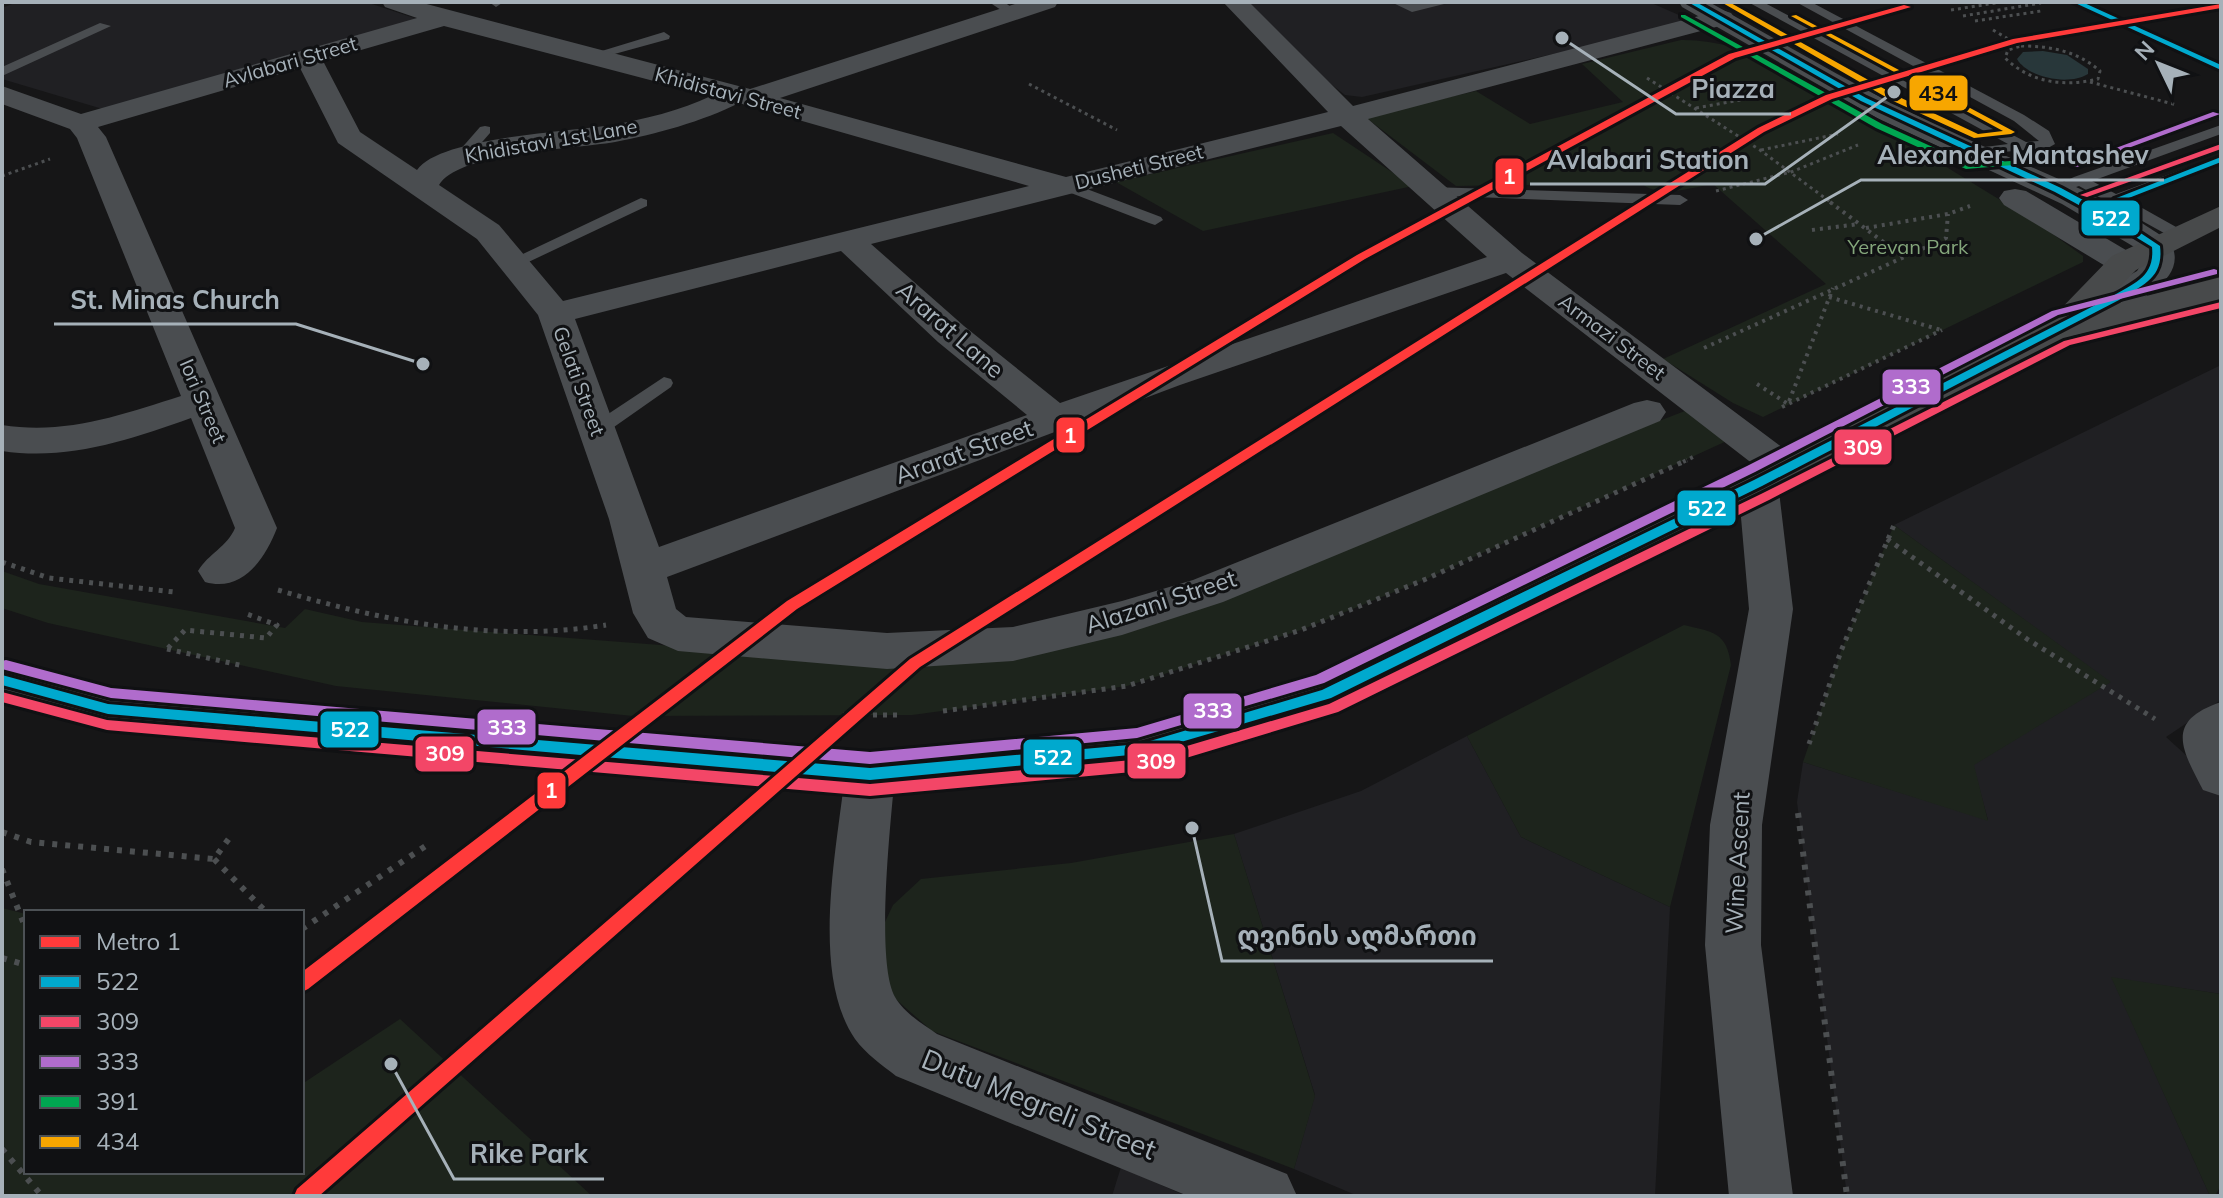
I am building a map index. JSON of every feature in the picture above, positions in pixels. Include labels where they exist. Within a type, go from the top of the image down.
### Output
[{"type":"main road","points":[[2061,328],[2124,263],[2216,217]]},
{"type":"main road","points":[[2,680],[108,709],[870,774],[1140,749],[1326,694],[1771,476],[2061,328],[2208,293],[2221,287]]},
{"type":"street","name":"Khidistavi Street","points":[[394,2],[1063,185]]},
{"type":"street","name":"Avlabari Street","points":[[80,123],[497,2]]},
{"type":"street","name":"Khidistavi 1st Lane","points":[[421,188],[432,171],[464,154],[617,133],[744,96],[1005,8],[1046,2]]},
{"type":"street","name":"Armazi Street","points":[[1235,2],[1348,117],[1430,192],[1510,260],[1739,435],[1771,476]]},
{"type":"street","points":[[1691,2],[1887,112],[2012,196],[2124,263]]},
{"type":"street","name":"Dusheti Street","points":[[555,313],[1348,117],[1722,18]]},
{"type":"street","name":"Gelati Street","points":[[308,57],[348,137],[488,232],[555,313],[645,568],[655,613]]},
{"type":"street","points":[[2,94],[80,123]]},
{"type":"street","points":[[1887,112],[1974,152],[2068,185],[2120,222],[2168,241],[2153,274],[2061,328]]},
{"type":"street","name":"Iori Street","points":[[80,123],[91,137],[256,528],[247,550],[220,571]]},
{"type":"street","name":"Ararat Lane","points":[[846,239],[951,334],[1055,418]]},
{"type":"street","name":"Ararat Street","points":[[645,568],[1055,418],[1510,260]]},
{"type":"street","points":[[2,438],[28,444],[85,438],[204,401]]},
{"type":"street","name":"Alazani Street","points":[[655,613],[664,626],[678,634],[887,651],[1013,644],[1122,618],[1208,591],[1647,412]]},
{"type":"street","name":"Wine Ascent","points":[[1761,1196],[1733,945],[1736,825],[1771,609],[1771,476]]},
{"type":"street","name":"Dutu Megreli Street","points":[[870,774],[860,878],[861,983],[872,1013],[888,1033],[917,1055],[1265,1196]]},
{"type":"lane","points":[[1397,2],[1412,8],[1446,2]]},
{"type":"lane","points":[[1754,2],[2024,146]]},
{"type":"lane","points":[[1802,2],[2019,118],[2048,139],[2048,144],[1974,152]]},
{"type":"lane","points":[[2076,2],[2221,68]]},
{"type":"lane","points":[[2,72],[105,26]]},
{"type":"lane","points":[[589,57],[664,36]]},
{"type":"lane","points":[[2068,185],[2221,129]]},
{"type":"lane","points":[[464,154],[485,130]]},
{"type":"lane","points":[[2118,199],[2221,159]]},
{"type":"lane","points":[[1063,185],[1155,220]]},
{"type":"lane","points":[[2068,185],[2118,199],[2168,241]]},
{"type":"lane","points":[[1430,192],[1680,200]]},
{"type":"lane","points":[[514,262],[641,203]]},
{"type":"lane","points":[[597,430],[664,383]]},
{"type":"path","points":[[1951,10],[2002,2]]},
{"type":"path","points":[[1963,16],[2050,2]]},
{"type":"path","points":[[1975,21],[2050,10]]},
{"type":"path","points":[[1993,30],[2021,46]]},
{"type":"path","points":[[2021,46],[2046,46],[2070,52],[2090,61],[2100,71],[2098,79],[2090,81],[2059,83],[2033,77],[2014,68],[2005,58],[2008,50],[2021,46]]},
{"type":"path","points":[[1606,50],[1760,150],[1902,256]]},
{"type":"path","points":[[2090,81],[2188,108]]},
{"type":"path","points":[[1029,84],[1171,159]]},
{"type":"path","points":[[1695,108],[1772,95]]},
{"type":"path","points":[[1760,150],[1852,132]]},
{"type":"path","points":[[1680,200],[1791,172],[1868,141]]},
{"type":"path","points":[[1865,228],[1948,214],[1977,204]]},
{"type":"path","points":[[1656,371],[1833,287],[1946,238],[1948,214]]},
{"type":"path","points":[[1812,230],[1860,224]]},
{"type":"path","points":[[1788,404],[1833,287]]},
{"type":"path","points":[[1739,435],[1788,404],[1942,330],[1829,297]]},
{"type":"path","points":[[1703,348],[1715,356]]},
{"type":"path","points":[[1751,380],[1788,404]]},
{"type":"path","points":[[1808,748],[1841,651],[1894,525]]},
{"type":"path","points":[[1887,539],[2027,639],[2217,750]]},
{"type":"path","points":[[2,562],[49,578],[176,592]]},
{"type":"path","points":[[220,571],[341,610],[463,629],[570,633],[655,613]]},
{"type":"path","points":[[167,649],[185,630],[266,638],[277,625],[234,609]]},
{"type":"path","points":[[1797,802],[1847,1196]]},
{"type":"path","points":[[2,832],[31,842],[214,859],[264,910]]},
{"type":"path","points":[[214,859],[230,837]]},
{"type":"path","points":[[304,928],[430,843]]},
{"type":"path","points":[[2,869],[11,884],[15,910],[24,926]]},
{"type":"path","points":[[2,958],[24,964]]},
{"type":"path","points":[[2,1149],[42,1196]]},
{"type":"shaded area","points":[[17,2],[366,2],[423,21],[106,110],[2,79],[2,8]]},
{"type":"shaded area","points":[[1244,2],[1649,2],[1695,22],[1362,97],[1345,95],[1295,56]]},
{"type":"shaded area","points":[[2023,52],[2067,55],[2088,69],[2088,74],[2080,78],[2050,78],[2030,71],[2017,59]]},
{"type":"shaded area","points":[[2221,365],[2221,700],[2166,737],[2221,787],[2221,994],[2112,978],[2210,1196],[1847,1196],[1797,802],[1803,762],[1988,820],[1973,765],[2110,682],[1894,525]]},
{"type":"shaded area","points":[[1467,736],[1521,837],[1670,907],[1655,1196],[1358,1196],[1294,1169],[1315,1095],[1234,834],[1361,791]]},
{"type":"shaded area","points":[[1121,1167],[1186,1196],[1112,1196]]},
{"type":"green space","name":"Yerevan Park","points":[[1681,40],[1735,48],[1761,57],[1810,82],[2036,222],[2083,256],[2083,262],[1763,417],[1733,403],[1663,359],[1826,284],[1713,184],[1666,191],[1641,183],[1456,186],[1365,117],[1476,91],[1530,124],[1623,102],[1582,64]]},
{"type":"green space","points":[[1333,133],[1413,186],[1203,231],[1116,182]]},
{"type":"green space","points":[[1690,409],[1731,439],[1426,579],[1301,630],[1127,686],[912,715],[633,716],[336,686],[48,623],[2,608],[2,571],[39,584],[285,628],[305,609],[362,622],[881,662],[1095,640]]},
{"type":"green space","points":[[1894,525],[2111,682],[1974,765],[1988,821],[1803,762],[1841,651]]},
{"type":"green space","points":[[1684,625],[1717,635],[1726,646],[1731,665],[1670,907],[1521,837],[1467,736]]},
{"type":"green space","points":[[1234,834],[1315,1096],[1294,1169],[932,1031],[891,995],[877,939],[893,905],[921,879],[1071,863]]},
{"type":"green space","points":[[2,908],[24,914],[24,1174],[304,1174],[304,1083],[400,1019],[592,1196],[2,1196]]},
{"type":"green space","points":[[2111,977],[2221,994],[2221,1185],[2215,1196],[2210,1196]]},
{"type":"metro line","name":"1","points":[[304,1196],[915,663],[1761,130],[1829,97],[2016,41],[2221,6]]},
{"type":"metro line","name":"1","points":[[304,981],[792,605],[1361,257],[1732,56],[1907,7]]},
{"type":"transit line","name":"522","points":[[2,680],[108,709],[870,774],[1140,749],[1326,694],[1758,483],[2116,298],[2141,283],[2152,272],[2156,265],[2156,246],[2092,207],[1864,99],[1691,2]]},
{"type":"transit line","name":"434","points":[[1724,2],[1894,98],[1977,136],[2011,132],[1794,16]]},
{"type":"transit line","name":"522","points":[[2076,2],[2221,68]]},
{"type":"transit line","name":"391","points":[[1683,16],[1879,126],[1969,167],[2050,160]]},
{"type":"transit line","name":"333","points":[[2074,165],[2216,114]]},
{"type":"transit line","name":"309","points":[[2084,195],[2221,146]]},
{"type":"transit line","name":"522","points":[[2118,199],[2221,159]]},
{"type":"transit line","name":"333","points":[[6,665],[111,693],[870,758],[1137,733],[1320,679],[1751,469],[2055,313],[2214,272]]},
{"type":"transit line","name":"309","points":[[2,697],[107,725],[870,790],[1143,765],[1333,708],[1765,497],[2067,343],[2221,305]]},
{"type":"place","name":"Piazza","points":[[1562,38]]},
{"type":"place","name":"Avlabari Station","points":[[1894,92]]},
{"type":"place","name":"Alexander Mantashev","points":[[1756,239]]},
{"type":"place","name":"St. Minas Church","points":[[423,364]]},
{"type":"place","name":"ღვინის აღმართი","points":[[1192,828]]},
{"type":"place","name":"Rike Park","points":[[391,1064]]}]
